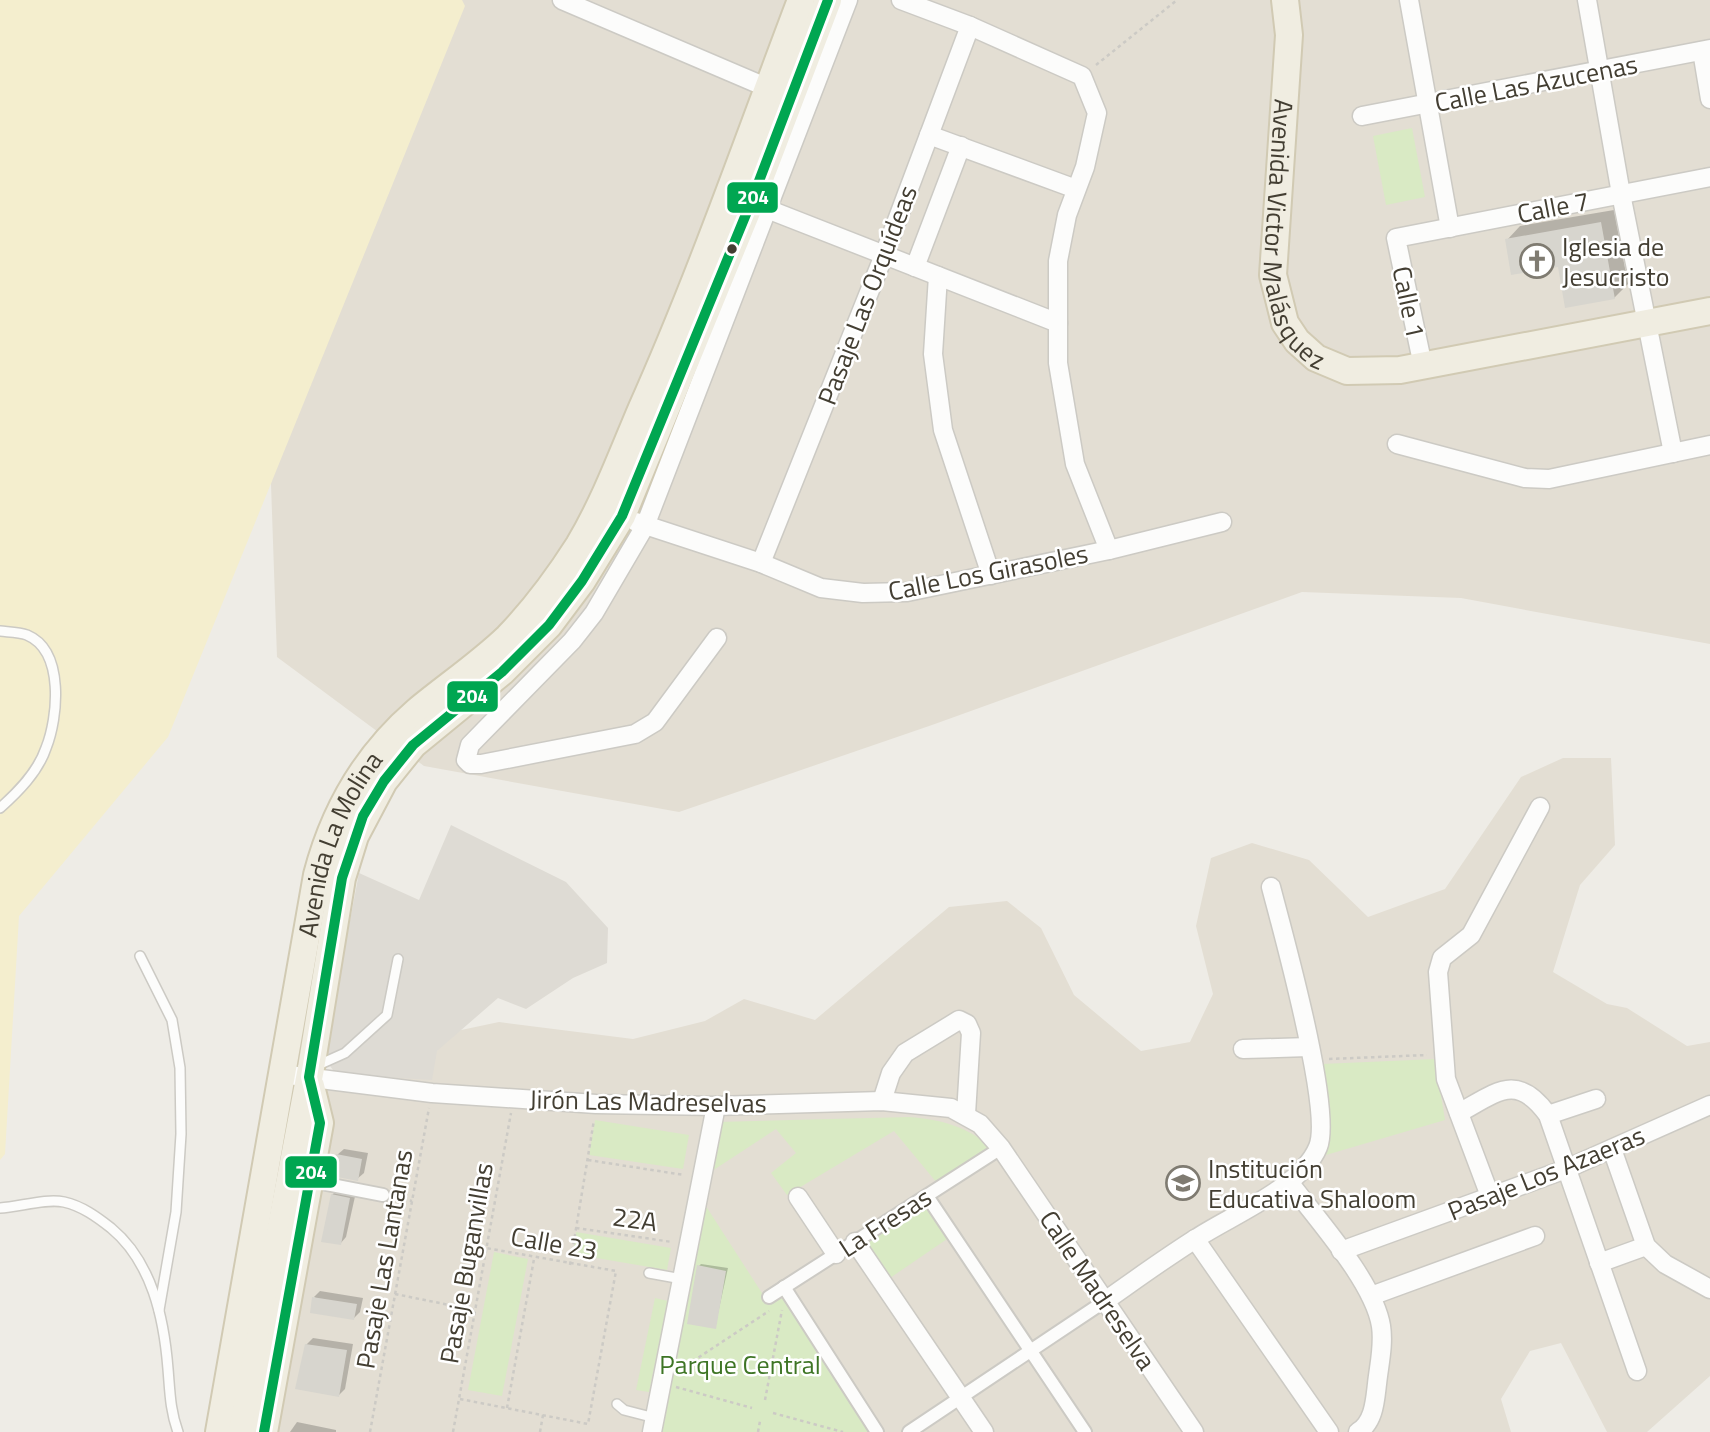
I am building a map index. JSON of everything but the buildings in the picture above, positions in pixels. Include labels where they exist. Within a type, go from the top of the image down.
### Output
[{"type":"main road","name":"Avenida La Molina","points":[[219,1432],[317,875],[329,834],[347,795],[371,759],[401,726],[492,651],[526,618],[572,555],[623,514],[665,356],[801,0]]},
{"type":"main road","name":"Avenida La Molina","points":[[242,1432],[310,1072],[342,877],[355,835],[373,798],[413,745],[502,672],[549,625],[582,582],[623,514],[759,206],[828,0]]},
{"type":"main road","name":"Avenida Victor Malásquez","points":[[1285,0],[1289,35],[1273,265],[1279,308],[1297,341],[1316,358],[1336,368],[1371,372],[1423,366],[1710,311]]},
{"type":"main road","name":"Avenida La Molina","points":[[264,1432],[320,1123],[310,1072]]},
{"type":"street","points":[[562,0],[768,88]]},
{"type":"street","points":[[848,0],[759,206],[1058,323]]},
{"type":"street","points":[[901,0],[970,26],[1082,76],[1097,113],[1085,167],[1067,215],[1058,261],[1058,363],[1075,464],[1109,550]]},
{"type":"street","points":[[1409,0],[1450,228]]},
{"type":"street","points":[[1587,0],[1621,194],[1673,453]]},
{"type":"street","name":"Pasaje Las Orquídeas","points":[[761,563],[884,255],[970,26]]},
{"type":"street","points":[[1706,50],[1710,99]]},
{"type":"street","name":"Calle Las Azucenas","points":[[1362,116],[1706,50]]},
{"type":"street","points":[[929,135],[1076,189]]},
{"type":"street","points":[[915,267],[961,146]]},
{"type":"street","name":"Calle 7","points":[[1396,238],[1710,177]]},
{"type":"street","name":"Calle 1","points":[[1396,238],[1423,366]]},
{"type":"street","points":[[938,276],[933,354],[943,430],[991,575]]},
{"type":"street","points":[[1397,444],[1525,478],[1549,479],[1710,445]]},
{"type":"street","points":[[623,514],[594,613],[572,641],[470,745],[466,760],[470,764],[481,764],[635,734],[655,722],[717,638]]},
{"type":"street","name":"Calle Los Girasoles","points":[[623,514],[761,563],[821,588],[863,593],[907,592],[1109,550],[1222,522]]},
{"type":"street","points":[[1490,1196],[1446,1079],[1439,963],[1446,953],[1471,935],[1540,807]]},
{"type":"street","points":[[909,1432],[1195,1239],[1289,1182],[1310,1161],[1319,1145],[1322,1125],[1310,1053],[1271,887]]},
{"type":"street","points":[[882,1101],[891,1073],[905,1053],[950,1023],[964,1021],[971,1033],[966,1114]]},
{"type":"street","points":[[1243,1049],[1310,1053]]},
{"type":"street","name":"Jirón Las Madreselvas","points":[[281,1074],[310,1072],[432,1093],[513,1100],[716,1106],[882,1101],[951,1108],[980,1124],[1001,1148]]},
{"type":"street","points":[[1460,1113],[1503,1088],[1527,1093],[1537,1100],[1548,1115],[1637,1371]]},
{"type":"street","points":[[1548,1115],[1595,1099]]},
{"type":"street","name":"Pasaje Los Azaeras","points":[[1341,1251],[1566,1169],[1710,1104]]},
{"type":"street","points":[[654,1425],[716,1106]]},
{"type":"street","name":"La Fresas","points":[[772,1302],[836,1254],[1001,1148]]},
{"type":"street","name":"Calle Madreselva","points":[[1001,1148],[1194,1432]]},
{"type":"street","points":[[1612,1149],[1646,1246],[1665,1264],[1710,1289]]},
{"type":"street","points":[[311,1181],[383,1195]]},
{"type":"street","points":[[1289,1182],[1371,1296],[1381,1324],[1382,1345],[1373,1412],[1365,1428],[1358,1432]]},
{"type":"street","points":[[927,1196],[1085,1432]]},
{"type":"street","points":[[798,1197],[836,1254]]},
{"type":"street","points":[[1371,1296],[1535,1236]]},
{"type":"street","points":[[1195,1239],[1329,1432]]},
{"type":"street","points":[[855,1242],[984,1432]]},
{"type":"street","points":[[1599,1263],[1646,1246]]},
{"type":"street","points":[[784,1294],[877,1432]]},
{"type":"lane","points":[[0,631],[27,635],[43,648],[58,681],[47,748],[35,769],[0,808]]},
{"type":"lane","points":[[140,956],[172,1020],[180,1068],[181,1134],[176,1212],[159,1310]]},
{"type":"lane","points":[[310,1072],[345,1054],[378,1027],[387,1015],[398,959]]},
{"type":"lane","points":[[0,1208],[62,1201],[93,1213],[124,1238],[139,1260],[159,1310],[168,1368],[170,1409],[178,1432]]},
{"type":"lane","points":[[649,1273],[682,1279]]},
{"type":"lane","points":[[617,1404],[654,1425]]},
{"type":"path","points":[[1082,76],[1177,0]]},
{"type":"path","points":[[1310,1053],[1446,1055]]},
{"type":"path","name":"Pasaje Las Lantanas","points":[[370,1432],[432,1093]]},
{"type":"path","name":"Pasaje Buganvillas","points":[[453,1432],[513,1100]]},
{"type":"path","points":[[570,1265],[596,1104]]},
{"type":"path","points":[[588,1160],[701,1177]]},
{"type":"path","name":"22A","points":[[576,1228],[689,1244]]},
{"type":"path","name":"Calle 23","points":[[486,1248],[534,1259],[616,1271],[588,1424],[543,1415]]},
{"type":"path","points":[[507,1408],[534,1259]]},
{"type":"path","points":[[395,1294],[475,1310]]},
{"type":"path","points":[[765,1400],[784,1294]]},
{"type":"path","points":[[679,1370],[772,1302]]},
{"type":"path","points":[[670,1397],[674,1379]]},
{"type":"path","points":[[673,1386],[752,1408]]},
{"type":"path","points":[[460,1399],[543,1415],[540,1432]]},
{"type":"path","points":[[773,1413],[843,1432]]},
{"type":"path","points":[[758,1432],[760,1421]]},
{"type":"shaded area","points":[[265,0],[1710,0],[1710,644],[1461,598],[1302,592],[932,725],[679,812],[424,766],[277,657],[271,484],[304,192]]},
{"type":"shaded area","points":[[1563,758],[1611,758],[1615,845],[1580,885],[1553,972],[1607,1004],[1627,1008],[1687,1046],[1710,1042],[1710,1376],[1647,1432],[1607,1432],[1561,1343],[1530,1351],[1501,1399],[1511,1432],[211,1432],[307,1133],[326,1089],[425,1072],[447,1033],[499,1022],[633,1039],[705,1021],[744,999],[815,1020],[949,907],[1007,901],[1041,928],[1074,995],[1141,1051],[1190,1042],[1213,994],[1196,926],[1211,858],[1252,843],[1309,860],[1368,917],[1445,889],[1521,777]]},
{"type":"shaded area","points":[[451,825],[566,882],[608,928],[607,963],[573,978],[526,1009],[498,998],[437,1051],[432,1080],[336,1074],[324,1058],[359,873],[419,900]]},
{"type":"green space","points":[[1412,128],[1425,197],[1386,205],[1373,136]]},
{"type":"green space","points":[[1435,1059],[1445,1120],[1326,1155],[1322,1064]]},
{"type":"green space","points":[[909,1117],[954,1125],[973,1134],[992,1148],[937,1183],[894,1131],[787,1195],[771,1173],[796,1153],[776,1129],[709,1173],[718,1122]]},
{"type":"green space","points":[[595,1120],[689,1135],[683,1169],[589,1155]]},
{"type":"green space","name":"Parque Central","points":[[702,1200],[769,1304],[784,1297],[872,1432],[661,1432]]},
{"type":"green space","points":[[925,1200],[950,1237],[890,1278],[865,1241]]},
{"type":"green space","points":[[576,1232],[671,1248],[667,1270],[573,1254]]},
{"type":"green space","points":[[494,1252],[528,1259],[502,1396],[468,1390]]},
{"type":"green space","points":[[655,1298],[668,1301],[649,1392],[636,1390]]},
{"type":"sand","points":[[0,0],[462,0],[465,6],[168,737],[19,916],[5,1154],[0,1160]]},
{"type":"transit line","name":"204","points":[[264,1432],[320,1123],[309,1077],[342,878],[363,816],[384,781],[413,745],[502,672],[549,625],[582,581],[622,516],[751,202],[828,0]]},
{"type":"place","name":"Iglesia de Jesucristo","points":[[1537,261]]},
{"type":"place","name":"Institución Educativa Shaloom","points":[[1183,1183]]}]
